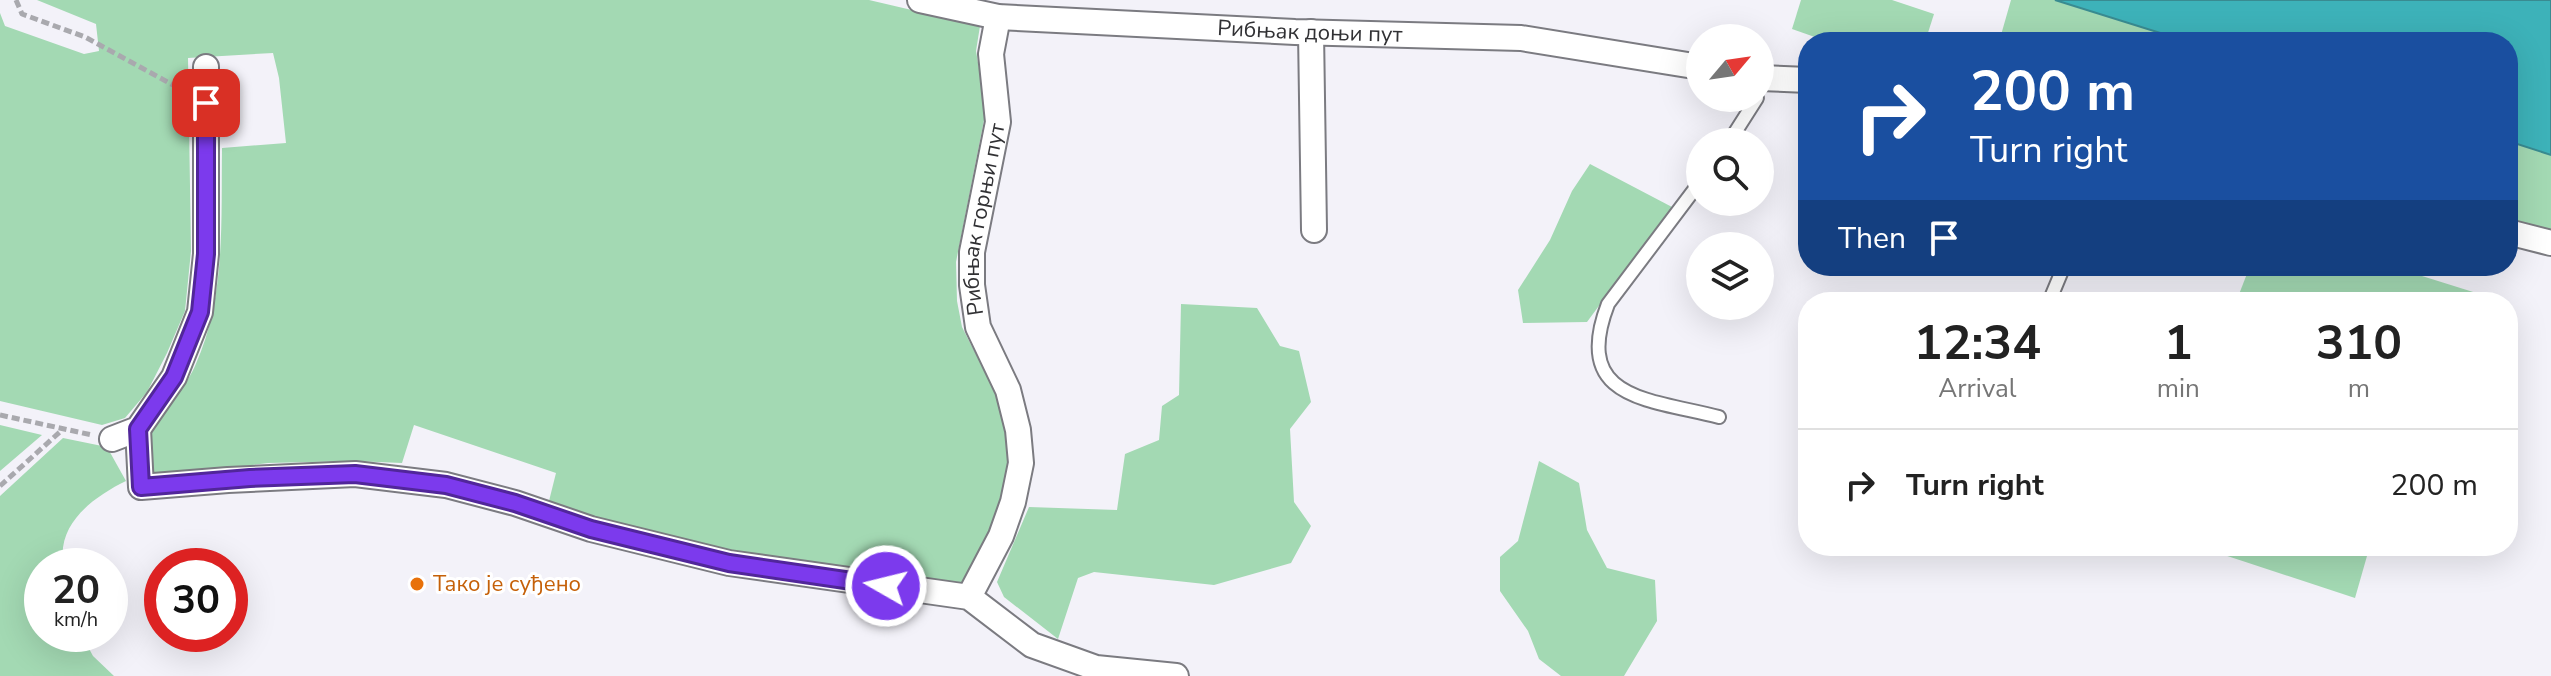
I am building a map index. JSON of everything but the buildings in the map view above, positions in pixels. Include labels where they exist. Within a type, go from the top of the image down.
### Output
[{"type":"street","name":"Рибњак доњи пут","points":[[920,0],[998,17],[1311,32],[1521,38],[1686,65]]},
{"type":"street","name":"Рибњак горњи пут","points":[[969,597],[1001,536],[1013,502],[1021,463],[1018,430],[1008,390],[978,327],[972,285],[972,252],[998,122],[991,54],[998,17]]},
{"type":"street","points":[[1311,32],[1314,230]]},
{"type":"street","points":[[112,439],[138,429],[174,377],[200,312],[206,254],[206,67]]},
{"type":"street","points":[[1774,85],[1798,81]]},
{"type":"street","points":[[2518,235],[2551,243]]},
{"type":"street","points":[[138,429],[141,487],[355,474],[446,485],[515,503],[591,529],[729,563],[969,597],[1032,645],[1096,668],[1176,676]]},
{"type":"lane","points":[[1686,201],[1608,304],[1599,327],[1596,350],[1605,375],[1617,387],[1719,417]]},
{"type":"path","points":[[16,0],[22,14],[85,37],[206,103]]},
{"type":"path","points":[[0,415],[112,439]]},
{"type":"path","points":[[0,486],[63,430]]},
{"type":"green space","points":[[37,0],[869,0],[980,26],[976,51],[986,110],[956,262],[957,301],[962,327],[995,392],[1011,461],[1006,488],[973,574],[963,586],[737,555],[649,536],[548,505],[556,473],[414,425],[402,463],[268,463],[160,477],[152,474],[147,437],[190,376],[212,314],[220,259],[222,148],[286,143],[273,53],[188,58],[191,251],[185,311],[147,392],[125,418],[102,425],[0,401],[0,13],[5,26],[84,54],[99,51],[96,24]]},
{"type":"green space","points":[[1801,0],[1892,0],[1934,14],[1928,32],[1801,32],[1792,29]]},
{"type":"green space","points":[[2011,0],[2055,0],[2157,32],[2002,32]]},
{"type":"green space","points":[[2518,144],[2551,155],[2551,230],[2518,222]]},
{"type":"green space","points":[[1590,164],[1672,207],[1587,322],[1523,323],[1518,290],[1550,240],[1572,191]]},
{"type":"green space","points":[[2246,276],[2422,276],[2473,292],[2240,292]]},
{"type":"green space","points":[[1181,304],[1257,308],[1280,346],[1299,351],[1311,402],[1290,429],[1294,502],[1311,526],[1291,563],[1214,585],[1094,572],[1078,578],[1058,639],[1004,597],[997,582],[1029,507],[1117,510],[1125,454],[1159,440],[1162,406],[1179,395]]},
{"type":"green space","points":[[0,425],[42,435],[0,471]]},
{"type":"green space","points":[[63,438],[107,447],[126,481],[101,495],[79,514],[65,538],[63,548],[24,548],[24,652],[91,652],[114,676],[0,676],[0,496]]},
{"type":"green space","points":[[1539,461],[1579,483],[1587,530],[1607,568],[1655,580],[1657,621],[1624,676],[1561,676],[1539,659],[1528,631],[1500,591],[1500,557],[1518,541]]},
{"type":"green space","points":[[2227,556],[2367,556],[2355,598]]},
{"type":"water","points":[[2055,0],[2551,0],[2551,155],[2518,144],[2518,32],[2157,32]]},
{"type":"place","name":"Тако је суђено","points":[[417,584]]},
{"type":"route","points":[[206,103],[206,254],[200,312],[174,377],[138,429],[141,487],[355,474],[446,485],[515,503],[591,529],[729,563],[886,586]]}]
